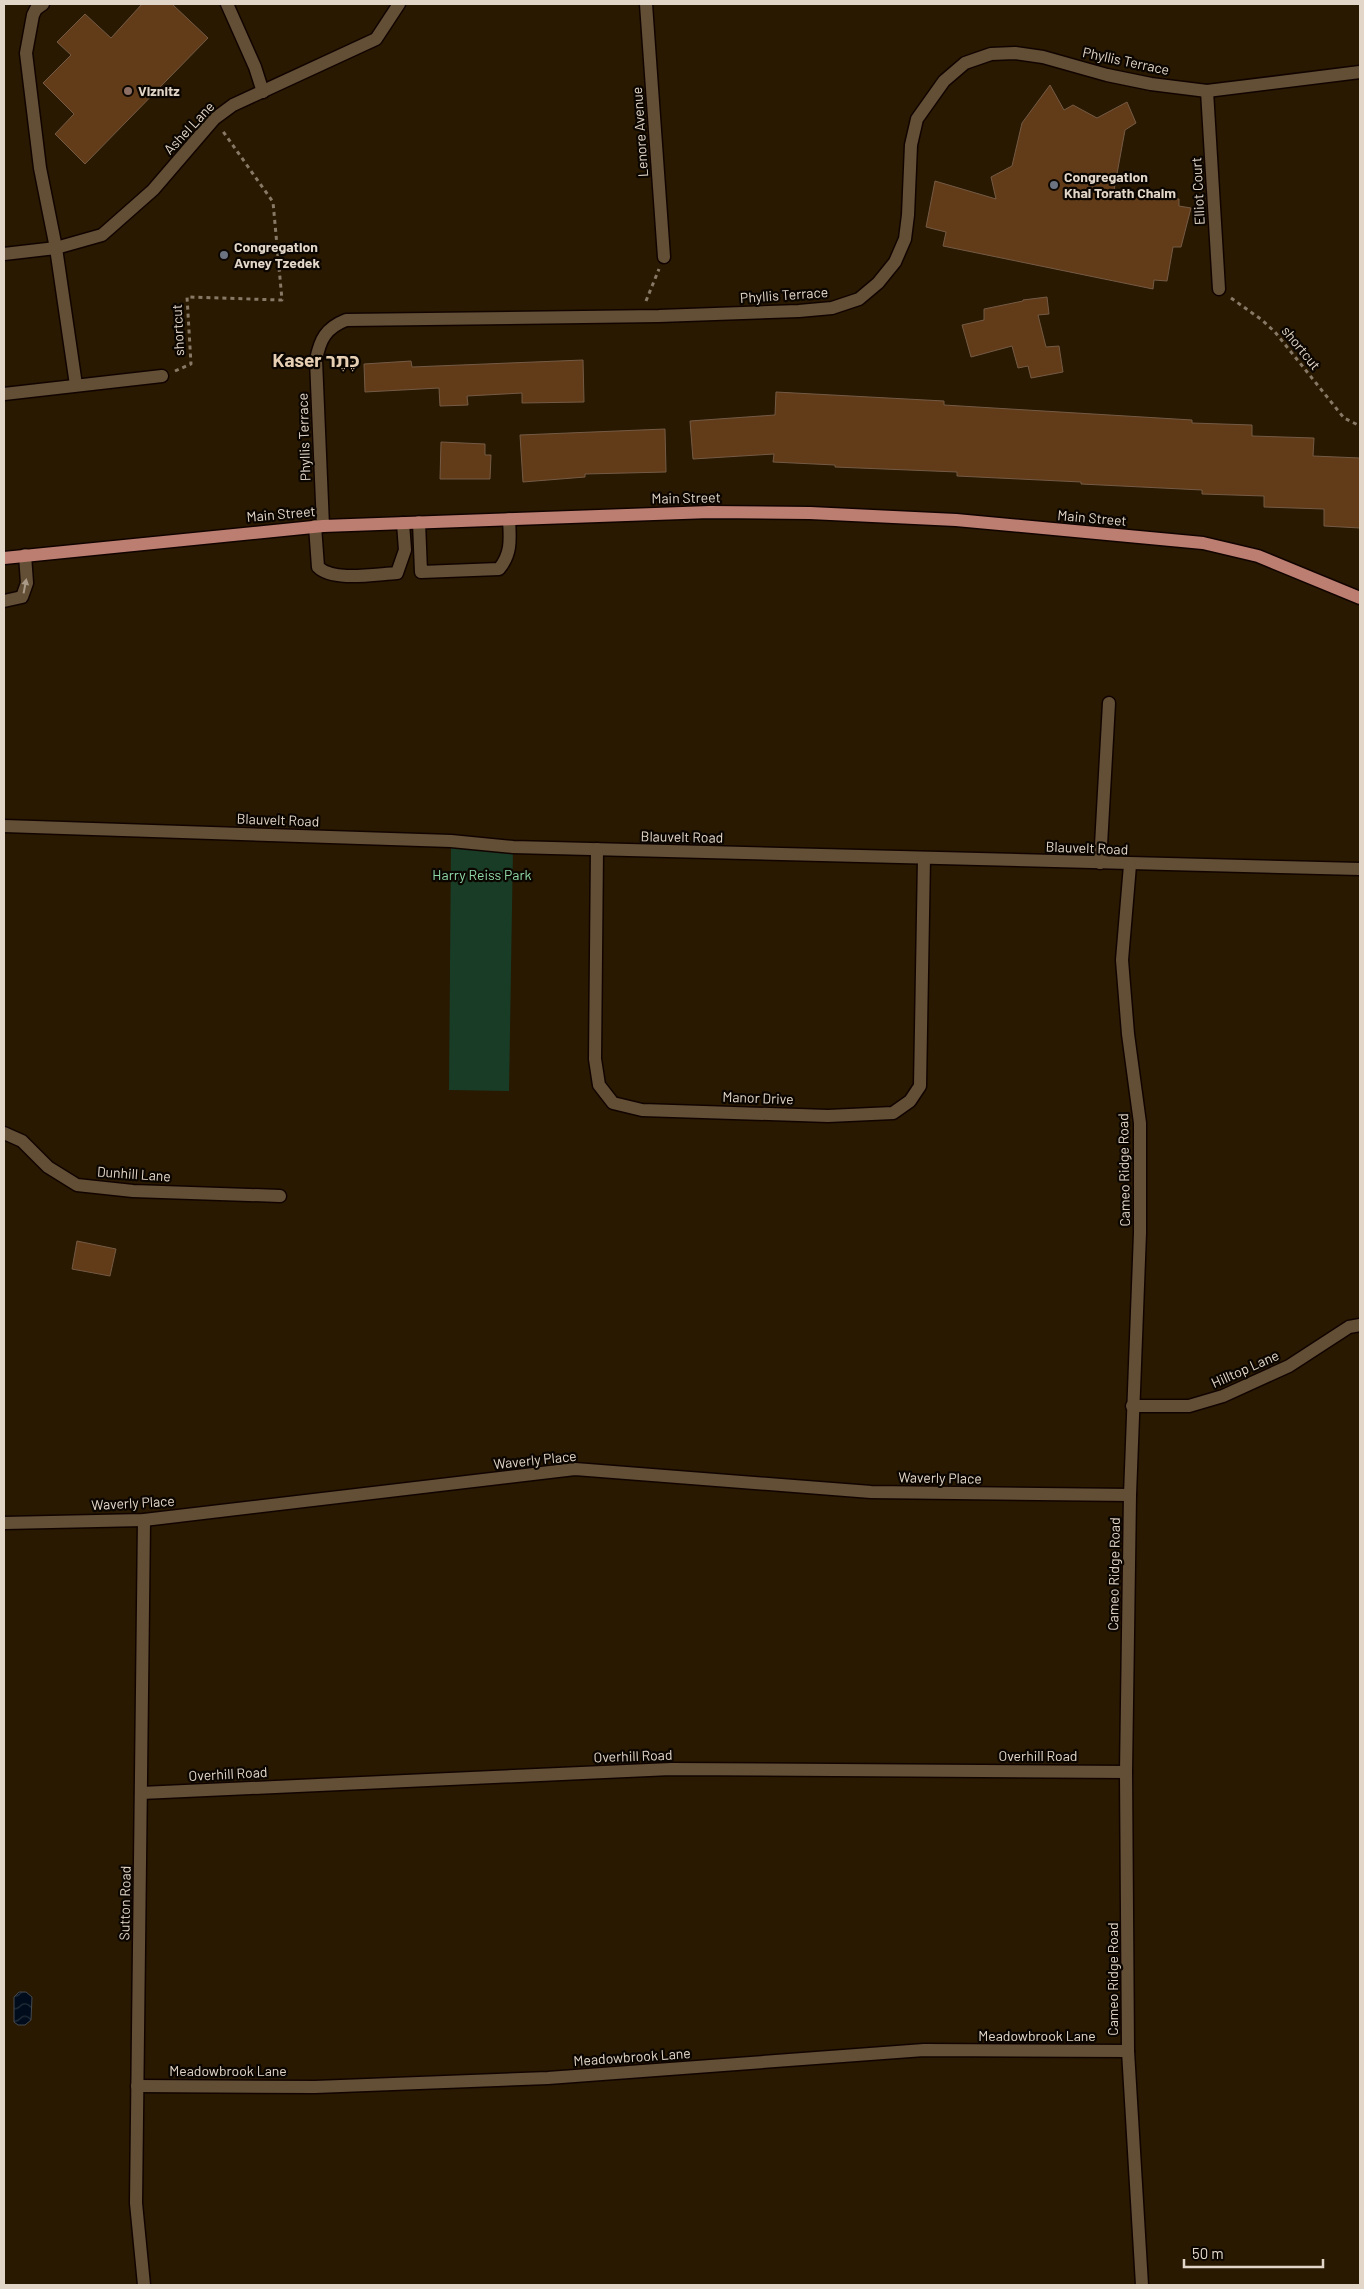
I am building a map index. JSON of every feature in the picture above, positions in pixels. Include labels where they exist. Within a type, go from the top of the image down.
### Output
[{"type":"main road","name":"Main Street","points":[[4,558],[319,526],[710,512],[810,513],[956,520],[1203,543],[1258,556],[1360,598]]},
{"type":"street","points":[[43,4],[36,9],[33,15],[26,53],[40,168],[56,248],[76,384]]},
{"type":"street","points":[[227,4],[255,67],[263,92]]},
{"type":"street","name":"Ashel Lane","points":[[4,254],[56,248],[102,235],[153,190],[214,119],[233,105],[376,39],[399,4]]},
{"type":"street","name":"Lenore Avenue","points":[[646,4],[664,257]]},
{"type":"street","name":"Phyllis Terrace","points":[[403,523],[406,550],[397,573],[340,575],[324,573],[318,567],[316,360],[319,345],[325,332],[335,324],[346,320],[799,312],[832,308],[859,298],[878,283],[895,262],[905,239],[908,215],[910,145],[916,119],[944,81],[965,63],[991,54],[1015,53],[1043,57],[1107,75],[1207,91],[1360,72]]},
{"type":"street","name":"Elliot Court","points":[[1207,91],[1219,289]]},
{"type":"street","points":[[4,394],[76,384],[162,376]]},
{"type":"street","points":[[419,522],[421,572],[478,571],[499,570],[507,560],[510,548],[509,519]]},
{"type":"street","points":[[4,601],[22,597],[27,583],[25,555]]},
{"type":"street","points":[[1100,863],[1109,703]]},
{"type":"street","name":"Blauvelt Road","points":[[4,826],[451,841],[513,847],[597,850],[1360,869]]},
{"type":"street","name":"Manor Drive","points":[[597,850],[595,1059],[600,1085],[613,1103],[642,1110],[828,1116],[893,1113],[910,1101],[920,1086],[924,858]]},
{"type":"street","name":"Cameo Ridge Road","points":[[1130,864],[1122,960],[1128,1034],[1140,1123],[1140,1233],[1130,1496],[1126,1772],[1128,2051],[1142,2285]]},
{"type":"street","name":"Dunhill Lane","points":[[4,1133],[22,1141],[48,1167],[77,1185],[133,1191],[280,1196]]},
{"type":"street","name":"Hilltop Lane","points":[[1132,1406],[1189,1406],[1223,1396],[1289,1366],[1349,1326],[1360,1325]]},
{"type":"street","name":"Waverly Place","points":[[4,1523],[144,1520],[575,1470],[871,1492],[1130,1496]]},
{"type":"street","name":"Sutton Road","points":[[144,1520],[136,2203],[144,2285]]},
{"type":"street","name":"Overhill Road","points":[[141,1793],[671,1769],[1126,1772]]},
{"type":"street","name":"Meadowbrook Lane","points":[[137,2086],[315,2086],[548,2078],[924,2050],[1128,2051]]},
{"type":"path","name":"shortcut","points":[[162,376],[191,364],[187,297],[282,300],[273,202],[214,119]]},
{"type":"path","points":[[640,316],[664,257]]},
{"type":"path","name":"shortcut","points":[[1219,289],[1262,320],[1275,332],[1344,418],[1360,426]]},
{"type":"green space","name":"Harry Reiss Park","points":[[451,841],[513,847],[509,1091],[449,1090]]},
{"type":"water","points":[[19,1992],[26,1992],[32,1997],[31,2020],[25,2025],[18,2025],[14,2022],[14,1997]]},
{"type":"building","points":[[142,4],[172,4],[208,38],[85,164],[55,134],[74,114],[43,83],[71,55],[57,42],[85,14],[111,38]]},
{"type":"building","name":"Congregation Khal Torath Chaim","points":[[1050,85],[1064,110],[1073,105],[1097,118],[1127,102],[1136,123],[1125,130],[1114,190],[1179,199],[1179,206],[1191,208],[1181,247],[1173,247],[1167,281],[1154,280],[1153,289],[943,246],[946,232],[926,227],[935,181],[996,199],[991,177],[1012,166],[1022,123]]},
{"type":"building","points":[[1047,297],[1049,314],[1038,315],[1046,347],[1059,346],[1063,372],[1031,378],[1028,366],[1018,368],[1012,346],[971,357],[962,325],[984,320],[984,309],[1023,300]]},
{"type":"building","points":[[583,360],[584,402],[522,403],[522,393],[467,396],[468,405],[440,406],[439,388],[365,392],[364,364],[411,361],[412,367]]},
{"type":"building","points":[[776,392],[944,401],[944,405],[1192,420],[1192,423],[1252,425],[1252,436],[1314,438],[1313,456],[1360,458],[1360,528],[1324,526],[1324,509],[1264,507],[1264,496],[1202,494],[1202,490],[1081,484],[1081,482],[957,476],[957,472],[835,467],[835,465],[773,462],[774,454],[693,459],[690,421],[775,415]]},
{"type":"building","points":[[665,429],[666,472],[585,474],[585,477],[523,482],[520,435]]},
{"type":"building","points":[[441,442],[485,444],[485,455],[491,455],[490,479],[440,479]]},
{"type":"building","points":[[77,1241],[116,1249],[110,1276],[72,1269]]},
{"type":"place","name":"Viznitz","points":[[128,91]]},
{"type":"place","name":"Congregation Khal Torath Chaim","points":[[1054,185]]},
{"type":"place","name":"Congregation Avney Tzedek","points":[[224,255]]},
{"type":"district","name":"Kaser כֶּתֶר","points":[[316,360]]}]
